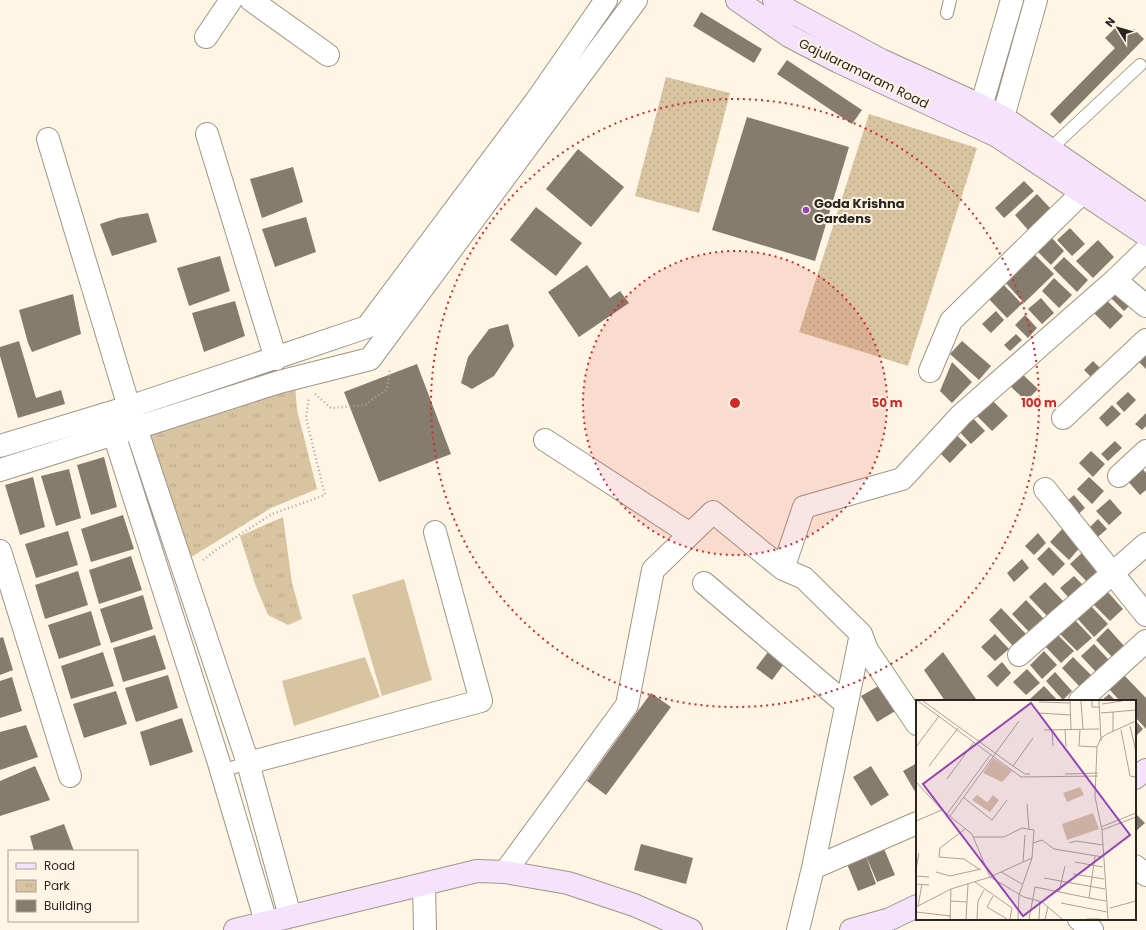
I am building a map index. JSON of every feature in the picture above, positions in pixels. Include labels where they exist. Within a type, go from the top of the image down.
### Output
[{"type":"main road","name":"Gajularamaram Road","points":[[737,0],[796,40],[839,62],[979,115]]},
{"type":"main road","points":[[774,0],[790,12],[881,60],[979,115],[1050,148],[1144,210]]},
{"type":"main road","points":[[1000,126],[1083,192],[1146,235]]},
{"type":"main road","points":[[235,930],[477,871],[505,872],[568,883],[634,905],[691,930]]},
{"type":"main road","points":[[851,930],[890,919],[916,906]]},
{"type":"street","points":[[206,37],[231,0]]},
{"type":"street","points":[[251,0],[328,55]]},
{"type":"street","points":[[0,470],[280,382],[370,359],[491,178],[536,101],[606,0]]},
{"type":"street","points":[[0,446],[129,407],[276,359],[367,327],[636,0]]},
{"type":"street","points":[[979,115],[1012,0]]},
{"type":"street","points":[[1000,126],[1036,0]]},
{"type":"street","points":[[206,134],[276,359]]},
{"type":"street","points":[[48,139],[129,407],[248,763],[290,916]]},
{"type":"street","points":[[930,371],[951,321],[1083,192]]},
{"type":"street","points":[[783,569],[804,507],[902,479],[961,415],[1115,280],[1146,250]]},
{"type":"street","points":[[1115,280],[1146,306]]},
{"type":"street","points":[[1063,418],[1146,340]]},
{"type":"street","points":[[114,434],[221,771],[266,922]]},
{"type":"street","points":[[545,440],[690,534]]},
{"type":"street","points":[[1119,476],[1146,451]]},
{"type":"street","points":[[1045,489],[1146,615]]},
{"type":"street","points":[[505,872],[627,705],[653,570],[713,512],[783,569],[804,578],[861,634],[867,650],[916,723]]},
{"type":"street","points":[[248,763],[482,701],[435,532]]},
{"type":"street","points":[[1019,655],[1146,544]]},
{"type":"street","points":[[0,551],[70,776]]},
{"type":"street","points":[[704,583],[846,704]]},
{"type":"street","points":[[798,930],[813,868],[861,634]]},
{"type":"street","points":[[1081,700],[1146,641]]},
{"type":"street","points":[[813,868],[916,824]]},
{"type":"street","points":[[1136,867],[1146,875]]},
{"type":"street","points":[[424,885],[425,930]]},
{"type":"street","points":[[1080,920],[1092,930]]},
{"type":"lane","points":[[947,13],[950,0]]},
{"type":"lane","points":[[1050,148],[1140,65]]},
{"type":"lane","points":[[221,771],[248,763]]},
{"type":"path","points":[[185,573],[216,550],[272,514],[325,495],[306,418],[310,390],[331,408],[365,405],[387,389],[390,365],[370,359]]},
{"type":"green space","points":[[666,77],[730,93],[699,213],[635,196]]},
{"type":"green space","points":[[869,114],[977,148],[908,366],[799,332]]},
{"type":"green space","points":[[295,384],[297,410],[317,489],[271,508],[188,559],[149,435]]},
{"type":"green space","points":[[283,517],[292,583],[302,619],[288,625],[268,615],[255,584],[240,536]]},
{"type":"green space","points":[[404,579],[432,680],[382,696],[352,595]]},
{"type":"green space","points":[[365,657],[380,697],[294,726],[282,681]]},
{"type":"building","points":[[701,12],[762,49],[754,63],[693,26]]},
{"type":"building","points":[[1116,27],[1126,37],[1134,29],[1144,39],[1060,124],[1050,114],[1115,48],[1105,38]]},
{"type":"building","points":[[787,60],[862,110],[852,124],[777,74]]},
{"type":"building","points":[[747,117],[849,147],[815,261],[712,230]]},
{"type":"building","points":[[578,149],[624,187],[591,227],[546,189]]},
{"type":"building","points":[[293,167],[303,202],[262,218],[250,179]]},
{"type":"building","points":[[1024,181],[1034,191],[1004,218],[995,208]]},
{"type":"building","points":[[1037,194],[1052,210],[1029,231],[1015,215]]},
{"type":"building","points":[[536,207],[582,243],[556,276],[510,240]]},
{"type":"building","points":[[148,213],[157,242],[112,256],[100,224],[118,218]]},
{"type":"building","points":[[306,217],[316,252],[275,267],[262,229]]},
{"type":"building","points":[[1070,228],[1085,244],[1072,256],[1057,240]]},
{"type":"building","points":[[1051,237],[1064,251],[1051,265],[1037,251]]},
{"type":"building","points":[[1098,240],[1114,257],[1093,278],[1076,261]]},
{"type":"building","points":[[1033,253],[1054,274],[1024,303],[1004,281]]},
{"type":"building","points":[[220,256],[230,291],[189,306],[177,268]]},
{"type":"building","points":[[1064,257],[1088,280],[1077,292],[1053,268]]},
{"type":"building","points":[[587,265],[610,298],[620,291],[629,303],[579,337],[548,292]]},
{"type":"building","points":[[1054,278],[1072,295],[1059,308],[1042,291]]},
{"type":"building","points":[[1002,283],[1022,304],[1007,318],[987,297]]},
{"type":"building","points":[[1114,287],[1131,304],[1124,311],[1107,294]]},
{"type":"building","points":[[73,294],[81,334],[32,352],[19,310]]},
{"type":"building","points":[[1103,297],[1123,316],[1110,329],[1090,309]]},
{"type":"building","points":[[1041,298],[1054,313],[1042,324],[1028,309]]},
{"type":"building","points":[[235,301],[245,336],[204,352],[192,313]]},
{"type":"building","points":[[996,311],[1004,320],[991,333],[982,324]]},
{"type":"building","points":[[1025,315],[1037,328],[1028,338],[1015,325]]},
{"type":"building","points":[[508,324],[514,346],[494,376],[472,389],[461,383],[468,357],[489,329]]},
{"type":"building","points":[[1016,334],[1022,340],[1010,351],[1004,345]]},
{"type":"building","points":[[19,341],[36,398],[61,390],[65,404],[18,418],[0,356],[0,347]]},
{"type":"building","points":[[962,341],[991,366],[979,380],[950,354]]},
{"type":"building","points":[[1146,348],[1146,369],[1136,359]]},
{"type":"building","points":[[1093,361],[1101,369],[1092,378],[1084,370]]},
{"type":"building","points":[[952,362],[972,382],[952,403],[940,391]]},
{"type":"building","points":[[417,364],[451,454],[379,482],[344,392]]},
{"type":"building","points":[[1018,370],[1038,389],[1026,401],[1006,382]]},
{"type":"building","points":[[1128,392],[1136,400],[1124,412],[1116,403]]},
{"type":"building","points":[[987,395],[1008,416],[992,431],[971,410]]},
{"type":"building","points":[[1112,405],[1121,414],[1107,427],[1099,418]]},
{"type":"building","points":[[1146,413],[1146,426],[1142,430],[1135,424]]},
{"type":"building","points":[[969,414],[985,431],[971,444],[955,427]]},
{"type":"building","points":[[952,431],[967,445],[950,463],[935,448]]},
{"type":"building","points":[[1115,441],[1122,448],[1108,461],[1101,454]]},
{"type":"building","points":[[1091,451],[1105,464],[1093,477],[1079,463]]},
{"type":"building","points":[[104,457],[117,507],[91,515],[77,465]]},
{"type":"building","points":[[1140,466],[1146,473],[1146,490],[1140,495],[1126,479]]},
{"type":"building","points":[[69,469],[81,518],[56,526],[41,476]]},
{"type":"building","points":[[33,477],[45,527],[20,535],[5,485]]},
{"type":"building","points":[[1089,477],[1104,491],[1092,504],[1077,489]]},
{"type":"building","points":[[1074,495],[1085,508],[1072,520],[1061,506]]},
{"type":"building","points":[[1110,499],[1122,513],[1109,525],[1096,511]]},
{"type":"building","points":[[123,515],[134,549],[91,562],[81,529]]},
{"type":"building","points":[[1098,519],[1107,529],[1093,541],[1084,533]]},
{"type":"building","points":[[1065,526],[1083,544],[1069,560],[1050,542]]},
{"type":"building","points":[[68,531],[78,565],[36,578],[25,544]]},
{"type":"building","points":[[1038,533],[1046,543],[1034,555],[1025,546]]},
{"type":"building","points":[[1049,547],[1065,564],[1053,576],[1037,559]]},
{"type":"building","points":[[1086,549],[1104,567],[1088,583],[1070,564]]},
{"type":"building","points":[[131,556],[142,590],[99,604],[89,570]]},
{"type":"building","points":[[1022,559],[1029,568],[1014,582],[1007,573]]},
{"type":"building","points":[[78,571],[88,605],[45,619],[35,585]]},
{"type":"building","points":[[1074,576],[1083,585],[1069,598],[1060,588]]},
{"type":"building","points":[[1045,582],[1064,602],[1048,617],[1029,597]]},
{"type":"building","points":[[1106,590],[1123,609],[1110,621],[1092,603]]},
{"type":"building","points":[[143,595],[153,629],[111,643],[100,609]]},
{"type":"building","points":[[1026,600],[1045,620],[1030,633],[1012,614]]},
{"type":"building","points":[[1089,604],[1108,624],[1094,637],[1076,617]]},
{"type":"building","points":[[1001,608],[1026,634],[1013,646],[989,620]]},
{"type":"building","points":[[91,611],[101,645],[59,659],[48,625]]},
{"type":"building","points":[[1073,618],[1092,638],[1077,651],[1058,632]]},
{"type":"building","points":[[1108,628],[1125,647],[1113,658],[1096,640]]},
{"type":"building","points":[[1056,633],[1074,651],[1061,663],[1044,645]]},
{"type":"building","points":[[995,634],[1009,649],[995,661],[981,647]]},
{"type":"building","points":[[155,635],[166,669],[123,682],[113,648]]},
{"type":"building","points":[[3,637],[13,670],[0,675],[0,638]]},
{"type":"building","points":[[1094,644],[1109,660],[1096,672],[1081,656]]},
{"type":"building","points":[[1044,651],[1057,665],[1042,679],[1030,665]]},
{"type":"building","points":[[103,652],[114,686],[71,699],[61,666]]},
{"type":"building","points":[[768,652],[784,664],[772,680],[756,668]]},
{"type":"building","points":[[943,652],[976,699],[944,700],[924,670]]},
{"type":"building","points":[[1073,657],[1092,676],[1080,687],[1062,668]]},
{"type":"building","points":[[1002,662],[1011,673],[997,687],[987,676]]},
{"type":"building","points":[[1027,669],[1040,683],[1026,695],[1013,682]]},
{"type":"building","points":[[1055,672],[1072,691],[1063,700],[1046,681]]},
{"type":"building","points":[[1123,674],[1146,698],[1146,729],[1136,718],[1136,700],[1119,700],[1108,688]]},
{"type":"building","points":[[168,675],[178,708],[136,722],[125,688]]},
{"type":"building","points":[[12,677],[22,711],[0,718],[0,681]]},
{"type":"building","points":[[882,684],[897,710],[877,722],[861,696]]},
{"type":"building","points":[[1044,686],[1057,700],[1031,700],[1030,699]]},
{"type":"building","points":[[116,691],[127,724],[84,738],[73,704]]},
{"type":"building","points":[[651,693],[671,707],[606,795],[587,781]]},
{"type":"building","points":[[1109,694],[1115,700],[1102,700]]},
{"type":"building","points":[[182,718],[193,752],[150,766],[140,732]]},
{"type":"building","points":[[1136,721],[1143,729],[1136,736]]},
{"type":"building","points":[[26,725],[38,757],[0,770],[0,732]]},
{"type":"building","points":[[916,764],[916,793],[903,771]]},
{"type":"building","points":[[35,766],[50,800],[0,816],[0,781]]},
{"type":"building","points":[[871,766],[889,795],[871,806],[853,777]]},
{"type":"building","points":[[1136,814],[1145,823],[1136,831]]},
{"type":"building","points":[[64,824],[74,850],[34,850],[30,836]]},
{"type":"building","points":[[641,844],[693,858],[686,884],[634,870]]},
{"type":"building","points":[[882,844],[895,875],[877,882],[864,851]]},
{"type":"building","points":[[866,856],[876,884],[858,891],[847,864]]},
{"type":"place","name":"Goda Krishna Gardens","points":[[806,210]]}]
